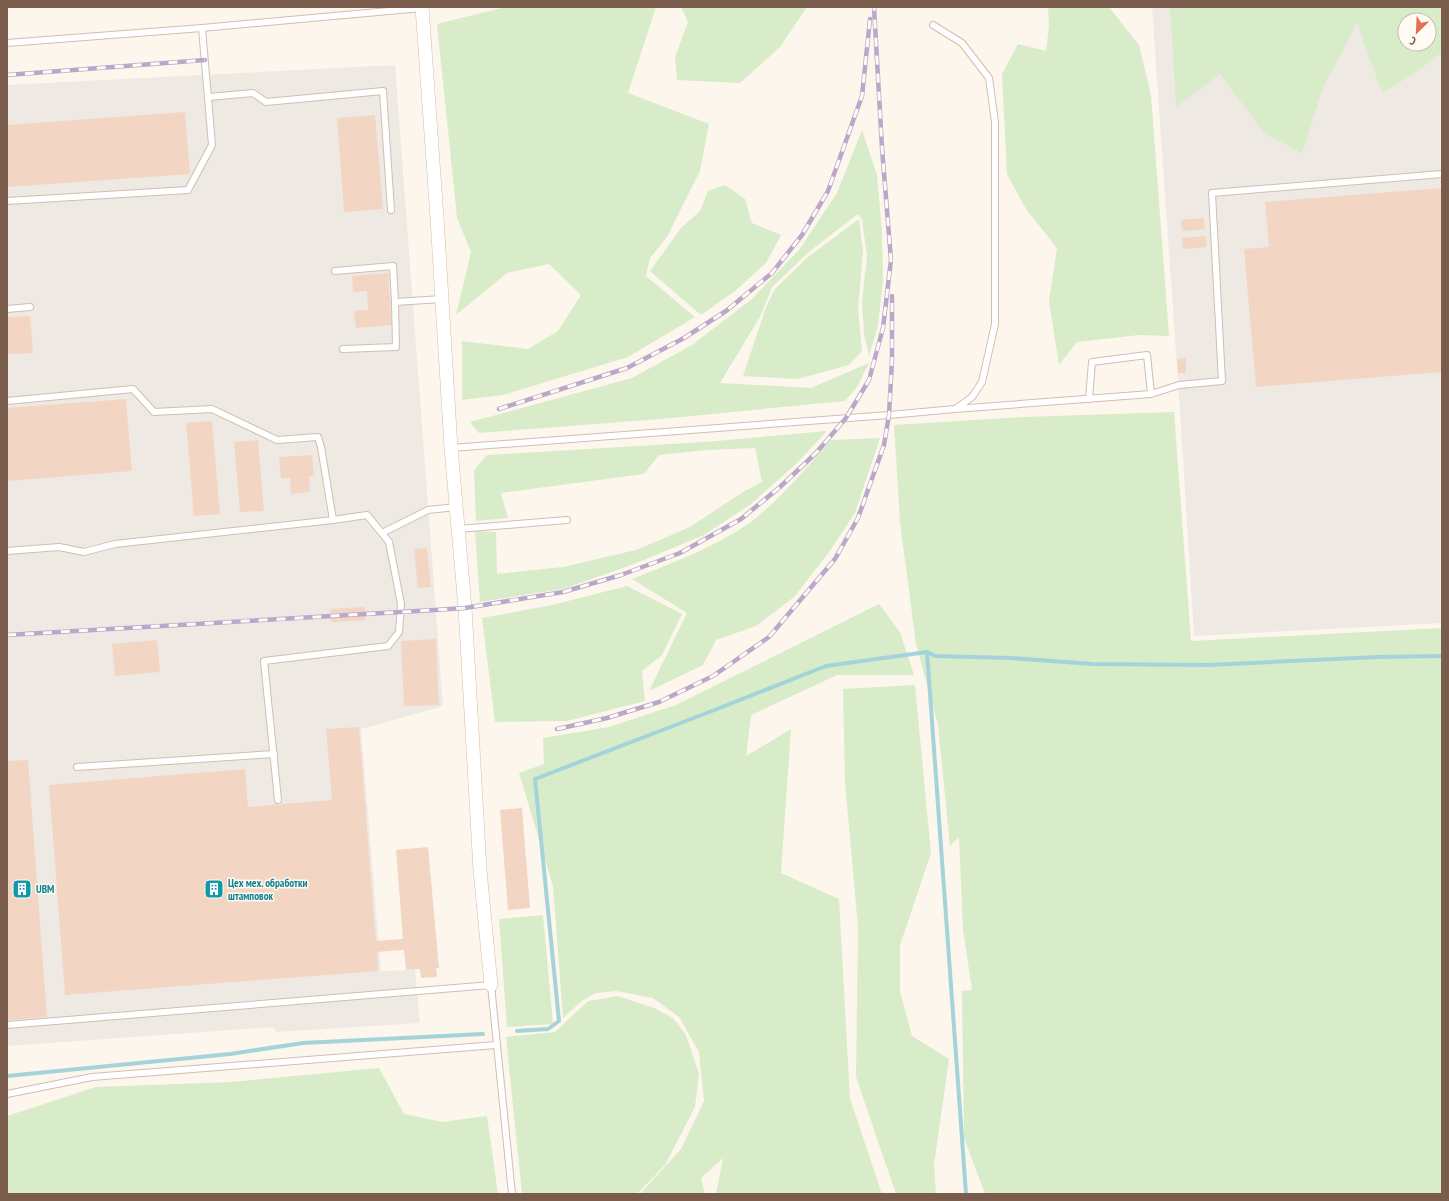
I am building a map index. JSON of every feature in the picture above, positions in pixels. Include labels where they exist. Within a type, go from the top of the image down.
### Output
[{"type":"street","points":[[422,8],[451,448],[464,608],[480,870],[491,985]]},
{"type":"lane","points":[[7,43],[202,28],[422,8]]},
{"type":"lane","points":[[933,25],[962,43],[989,78],[995,122],[995,324],[982,382],[972,397],[955,409]]},
{"type":"lane","points":[[7,201],[188,190],[212,145],[202,28]]},
{"type":"lane","points":[[208,97],[253,93],[266,102],[383,90],[391,210]]},
{"type":"lane","points":[[451,448],[1151,394],[1179,385],[1222,381],[1212,193],[1442,174]]},
{"type":"lane","points":[[335,271],[392,266],[395,302],[396,347],[343,349]]},
{"type":"lane","points":[[395,302],[442,299]]},
{"type":"lane","points":[[7,309],[30,307]]},
{"type":"lane","points":[[1089,399],[1092,362],[1147,355],[1151,394]]},
{"type":"lane","points":[[7,401],[133,389],[154,412],[212,409],[277,440],[318,437],[333,520]]},
{"type":"lane","points":[[382,533],[428,510],[456,507]]},
{"type":"lane","points":[[7,551],[59,547],[84,552],[115,544],[367,515],[390,542],[401,604],[398,632],[388,646],[264,661],[278,800]]},
{"type":"lane","points":[[458,529],[567,520]]},
{"type":"lane","points":[[77,767],[274,754]]},
{"type":"lane","points":[[7,1025],[491,985],[512,1194]]},
{"type":"lane","points":[[7,1094],[92,1077],[496,1045]]},
{"type":"shaded area","points":[[1152,7],[1442,7],[1442,623],[1194,636]]},
{"type":"shaded area","points":[[395,65],[443,706],[361,729],[381,971],[415,970],[420,1023],[276,1032],[274,1027],[7,1046],[7,85]]},
{"type":"green space","points":[[506,7],[656,7],[628,93],[709,124],[700,171],[667,237],[650,258],[646,276],[695,317],[628,357],[503,395],[462,400],[462,341],[528,349],[558,331],[581,295],[549,264],[507,273],[456,315],[471,252],[457,218],[437,24]]},
{"type":"green space","points":[[681,7],[807,7],[780,47],[740,83],[677,80],[675,57],[688,22]]},
{"type":"green space","points":[[1048,7],[1109,7],[1139,45],[1151,95],[1169,336],[1139,335],[1077,342],[1059,365],[1049,301],[1057,248],[1026,209],[1007,174],[1002,74],[1018,44],[1046,51],[1049,26]]},
{"type":"green space","points":[[1170,7],[1442,7],[1442,52],[1418,71],[1382,93],[1357,23],[1323,88],[1302,153],[1265,134],[1220,74],[1176,107]]},
{"type":"green space","points":[[862,130],[877,175],[882,232],[883,281],[878,326],[869,356],[864,334],[862,302],[867,256],[862,220],[858,214],[810,251],[772,287],[761,315],[720,383],[811,388],[869,363],[857,387],[845,401],[661,419],[479,433],[470,422],[632,378],[692,345],[752,299],[799,250],[837,193]]},
{"type":"green space","points":[[725,185],[745,199],[752,223],[781,235],[766,263],[735,291],[701,315],[650,271],[681,228],[700,211],[708,191]]},
{"type":"green space","points":[[859,219],[863,252],[858,308],[862,351],[849,365],[798,379],[743,376],[766,307],[775,289],[808,257]]},
{"type":"green space","points":[[1174,412],[1191,641],[1442,628],[1442,1194],[985,1194],[964,1138],[962,991],[972,990],[963,930],[959,837],[950,846],[938,725],[916,644],[900,522],[894,425],[1023,417]]},
{"type":"green space","points":[[827,431],[796,464],[751,504],[704,535],[634,564],[563,589],[480,602],[475,531],[496,532],[497,574],[563,567],[636,550],[690,527],[743,492],[762,482],[755,448],[707,450],[659,455],[644,474],[501,493],[508,518],[476,521],[474,470],[487,455],[705,442]]},
{"type":"green space","points":[[880,438],[855,513],[827,555],[794,597],[756,626],[716,640],[703,665],[649,691],[687,613],[632,579],[697,552],[744,527],[777,499],[796,480],[831,440]]},
{"type":"green space","points":[[627,586],[682,614],[662,655],[642,671],[645,701],[567,721],[495,722],[482,618],[552,605]]},
{"type":"green space","points":[[879,604],[900,632],[914,675],[837,675],[751,715],[746,756],[791,729],[781,873],[839,899],[850,1099],[882,1194],[716,1194],[723,1158],[701,1178],[705,1194],[640,1194],[681,1149],[704,1101],[699,1052],[679,1017],[653,998],[616,991],[596,993],[583,1000],[563,1018],[553,886],[519,773],[544,764],[543,738],[609,727],[676,705]]},
{"type":"green space","points":[[915,685],[931,853],[900,945],[900,992],[912,1036],[949,1059],[934,1164],[936,1194],[896,1194],[856,1077],[858,928],[845,782],[843,689]]},
{"type":"green space","points":[[543,915],[553,1024],[507,1027],[499,919]]},
{"type":"green space","points":[[618,996],[654,1008],[673,1018],[686,1035],[699,1074],[695,1107],[665,1165],[637,1194],[522,1194],[506,1037],[555,1032],[588,1001]]},
{"type":"green space","points":[[379,1068],[404,1114],[442,1122],[487,1116],[498,1194],[7,1194],[7,1116],[96,1087],[231,1082]]},
{"type":"building","points":[[185,112],[190,174],[7,187],[7,125]]},
{"type":"building","points":[[375,115],[383,209],[344,212],[337,118]]},
{"type":"building","points":[[1442,188],[1442,372],[1256,387],[1244,249],[1269,247],[1265,202]]},
{"type":"building","points":[[1204,218],[1205,229],[1182,231],[1181,220]]},
{"type":"building","points":[[1206,236],[1206,247],[1183,249],[1182,238]]},
{"type":"building","points":[[388,273],[392,325],[356,328],[354,311],[368,310],[367,291],[353,292],[352,276]]},
{"type":"building","points":[[30,316],[33,353],[7,354],[7,317]]},
{"type":"building","points":[[1186,358],[1186,373],[1178,373],[1177,359]]},
{"type":"building","points":[[126,399],[132,471],[7,481],[7,408]]},
{"type":"building","points":[[212,421],[220,514],[194,516],[186,423]]},
{"type":"building","points":[[258,440],[264,511],[240,512],[234,442]]},
{"type":"building","points":[[312,455],[314,476],[309,476],[310,492],[291,494],[290,478],[281,478],[279,457]]},
{"type":"building","points":[[427,548],[431,587],[418,588],[414,549]]},
{"type":"building","points":[[365,607],[366,620],[331,622],[330,609]]},
{"type":"building","points":[[436,639],[439,705],[404,706],[401,641]]},
{"type":"building","points":[[157,640],[160,672],[115,676],[112,644]]},
{"type":"building","name":"Цех мех. обработки штамповок","points":[[359,727],[376,941],[403,939],[396,850],[428,847],[439,968],[436,968],[437,977],[421,978],[420,969],[406,970],[404,950],[377,952],[378,971],[65,995],[49,785],[245,769],[248,807],[332,800],[326,729]]},
{"type":"building","name":"UBM","points":[[28,760],[47,1017],[7,1020],[7,761]]},
{"type":"building","points":[[522,808],[530,908],[508,910],[500,810]]},
{"type":"waterway","points":[[927,652],[966,1194]]},
{"type":"waterway","points":[[517,1031],[548,1029],[559,1021],[535,779],[826,666],[927,652],[935,656],[1011,658],[1092,664],[1208,665],[1378,657],[1442,656]]},
{"type":"waterway","points":[[7,1076],[230,1054],[303,1043],[483,1034]]},
{"type":"railway","points":[[7,635],[465,608],[563,592],[621,575],[680,553],[741,519],[780,487],[816,453],[846,418],[869,380],[883,328],[891,260],[882,148],[874,7]]},
{"type":"railway","points":[[499,409],[627,368],[684,338],[726,311],[772,273],[802,235],[828,191],[862,96],[870,19]]},
{"type":"railway","points":[[7,75],[205,60]]},
{"type":"railway","points":[[557,729],[607,718],[659,702],[713,676],[769,637],[835,559],[858,518],[884,445],[889,415],[892,360],[892,296]]},
{"type":"place","name":"UBM","points":[[22,889]]},
{"type":"place","name":"Цех мех. обработки штамповок","points":[[214,889]]}]
